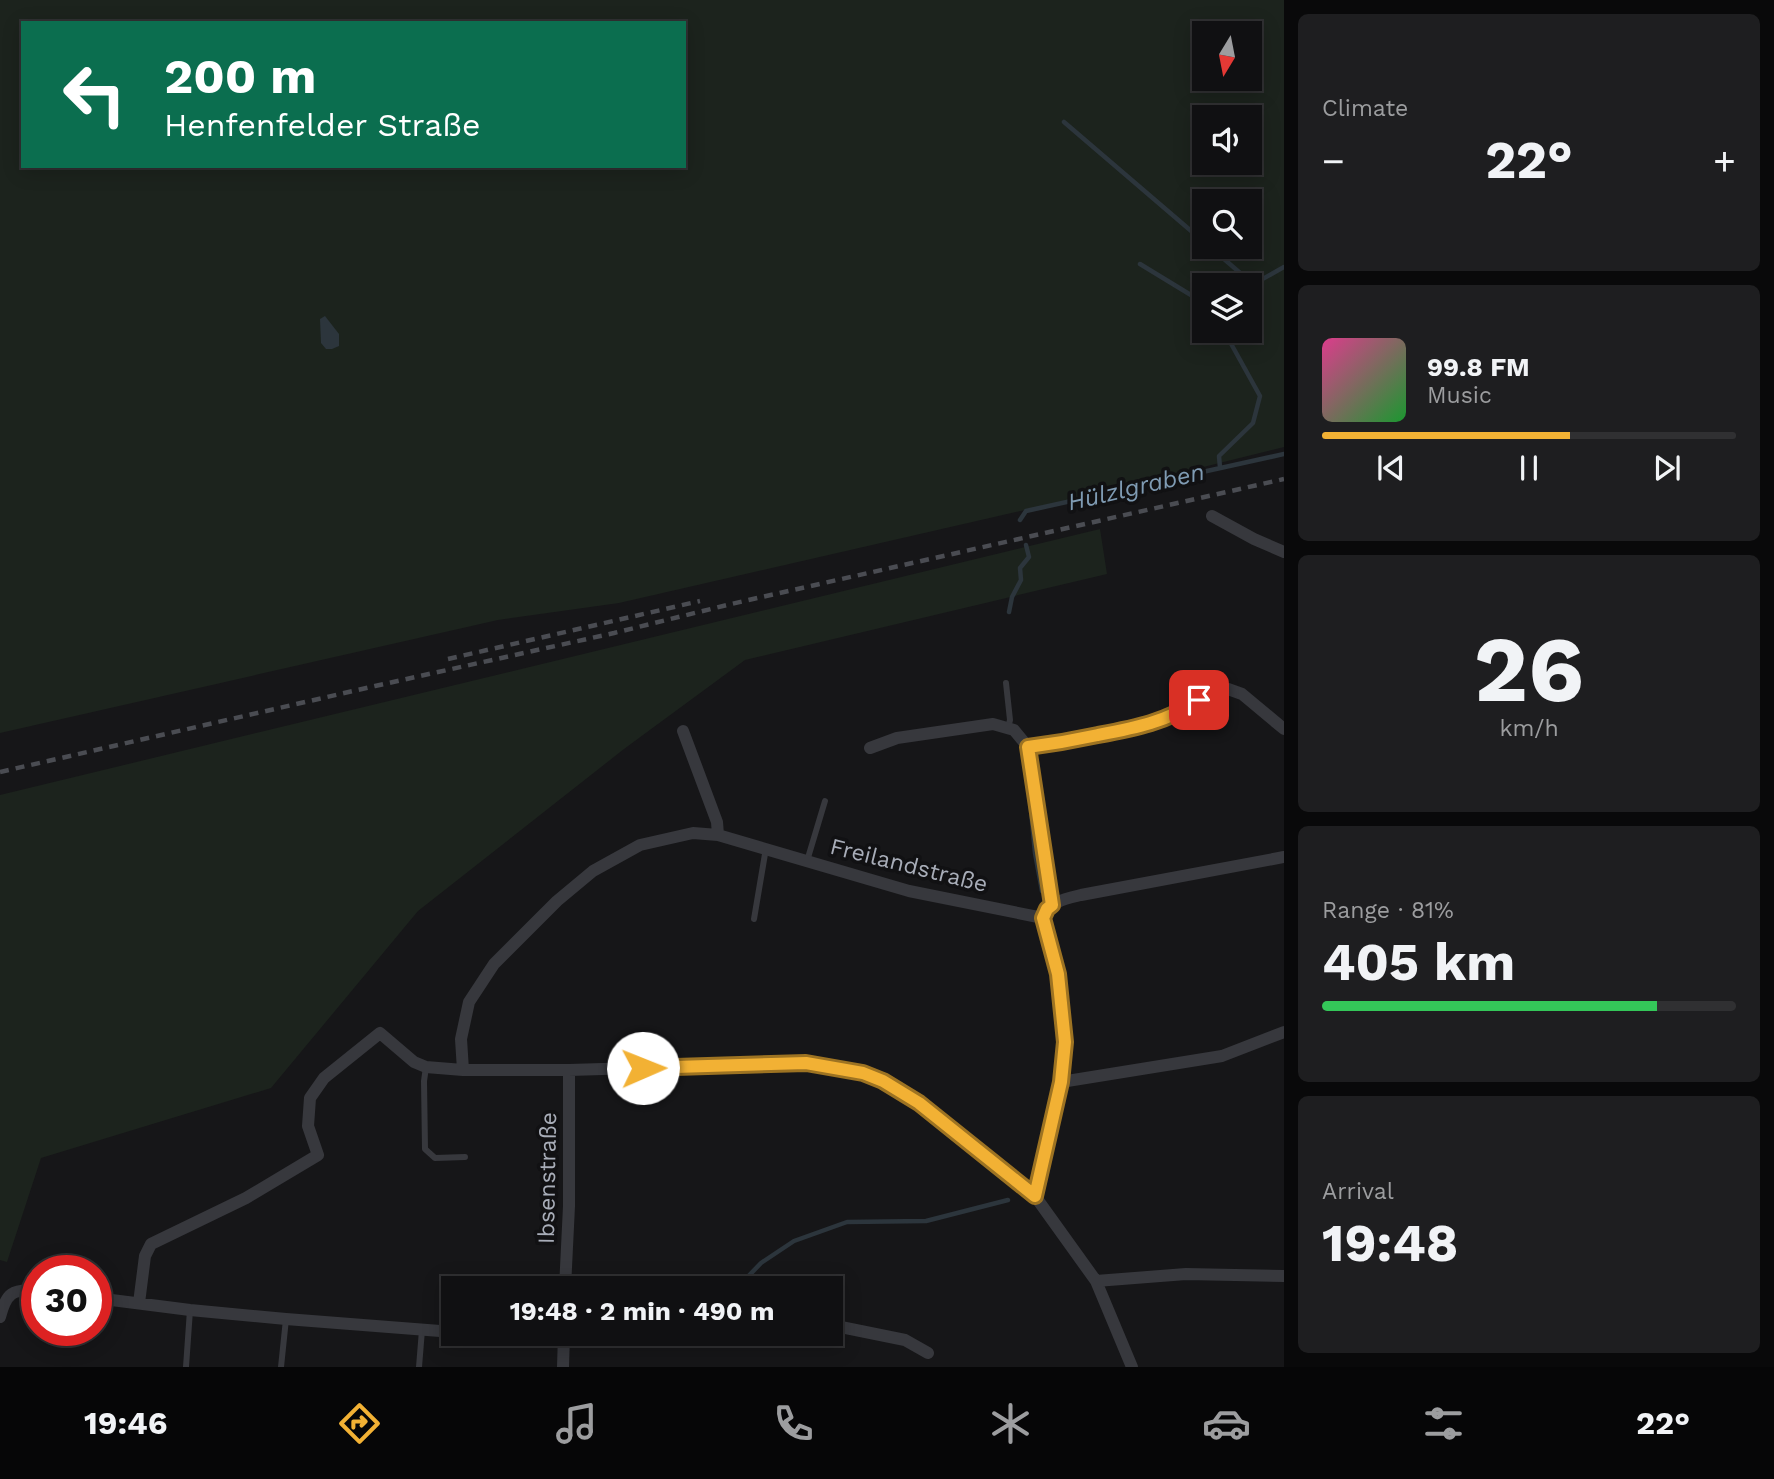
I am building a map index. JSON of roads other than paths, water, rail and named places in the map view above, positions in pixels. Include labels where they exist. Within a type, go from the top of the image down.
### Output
[{"type":"street","points":[[1212,516],[1284,552]]},
{"type":"street","points":[[1028,747],[1056,744],[1154,723],[1185,710],[1214,691],[1228,689],[1242,694],[1284,729]]},
{"type":"street","points":[[870,748],[897,738],[993,724],[1014,730],[1028,747],[1052,905]]},
{"type":"street","points":[[683,731],[717,822],[718,835]]},
{"type":"street","name":"Freilandstraße","points":[[463,1070],[461,1039],[469,1002],[495,964],[557,901],[593,871],[640,845],[693,833],[718,835],[909,891],[1043,918]]},
{"type":"street","points":[[1035,1196],[1061,1082],[1065,1042],[1058,974],[1043,918],[1047,909],[1056,901],[1081,895],[1284,857]]},
{"type":"street","points":[[1061,1082],[1222,1056],[1284,1032]]},
{"type":"street","points":[[139,1303],[145,1256],[151,1244],[246,1198],[318,1155],[308,1126],[310,1098],[324,1078],[380,1033],[414,1062],[425,1067],[463,1070],[569,1070],[806,1063],[863,1073],[883,1081],[919,1103],[1035,1196],[1096,1281],[1132,1367]]},
{"type":"street","name":"Ibsenstraße","points":[[566,1276],[569,1206],[569,1070]]},
{"type":"street","points":[[1096,1281],[1186,1274],[1284,1276]]},
{"type":"street","points":[[0,1317],[4,1303],[13,1293],[21,1290]]},
{"type":"street","points":[[112,1300],[190,1310],[441,1331]]},
{"type":"street","points":[[843,1327],[905,1340],[928,1353]]},
{"type":"street","points":[[563,1367],[564,1346]]},
{"type":"lane","points":[[1006,683],[1010,720],[1008,729]]},
{"type":"lane","points":[[807,861],[825,800]]},
{"type":"lane","points":[[754,919],[766,849]]},
{"type":"lane","points":[[425,1067],[425,1149],[435,1158],[464,1157]]},
{"type":"lane","points":[[186,1367],[190,1310]]},
{"type":"lane","points":[[281,1367],[286,1319]]},
{"type":"lane","points":[[419,1367],[422,1330]]},
{"type":"waterway","points":[[1064,122],[1192,232]]},
{"type":"waterway","points":[[1224,259],[1240,273]]},
{"type":"waterway","points":[[1140,264],[1192,296]]},
{"type":"waterway","name":"Hülzlgraben","points":[[1262,279],[1284,267]]},
{"type":"waterway","name":"Hülzlgraben","points":[[1220,468],[1219,456],[1253,423],[1260,396],[1231,343]]},
{"type":"waterway","name":"Hülzlgraben","points":[[1020,520],[1026,511],[1284,454]]},
{"type":"waterway","name":"Hülzlgraben","points":[[1009,612],[1012,597],[1021,580],[1020,568],[1029,557],[1026,545]]},
{"type":"waterway","name":"Hülzlgraben","points":[[1030,800],[1042,891]]},
{"type":"waterway","name":"Hülzlgraben","points":[[749,1276],[761,1263],[794,1241],[847,1222],[926,1221],[1008,1200]]},
{"type":"railway","points":[[0,772],[1284,479]]},
{"type":"railway","points":[[448,659],[700,601]]}]
